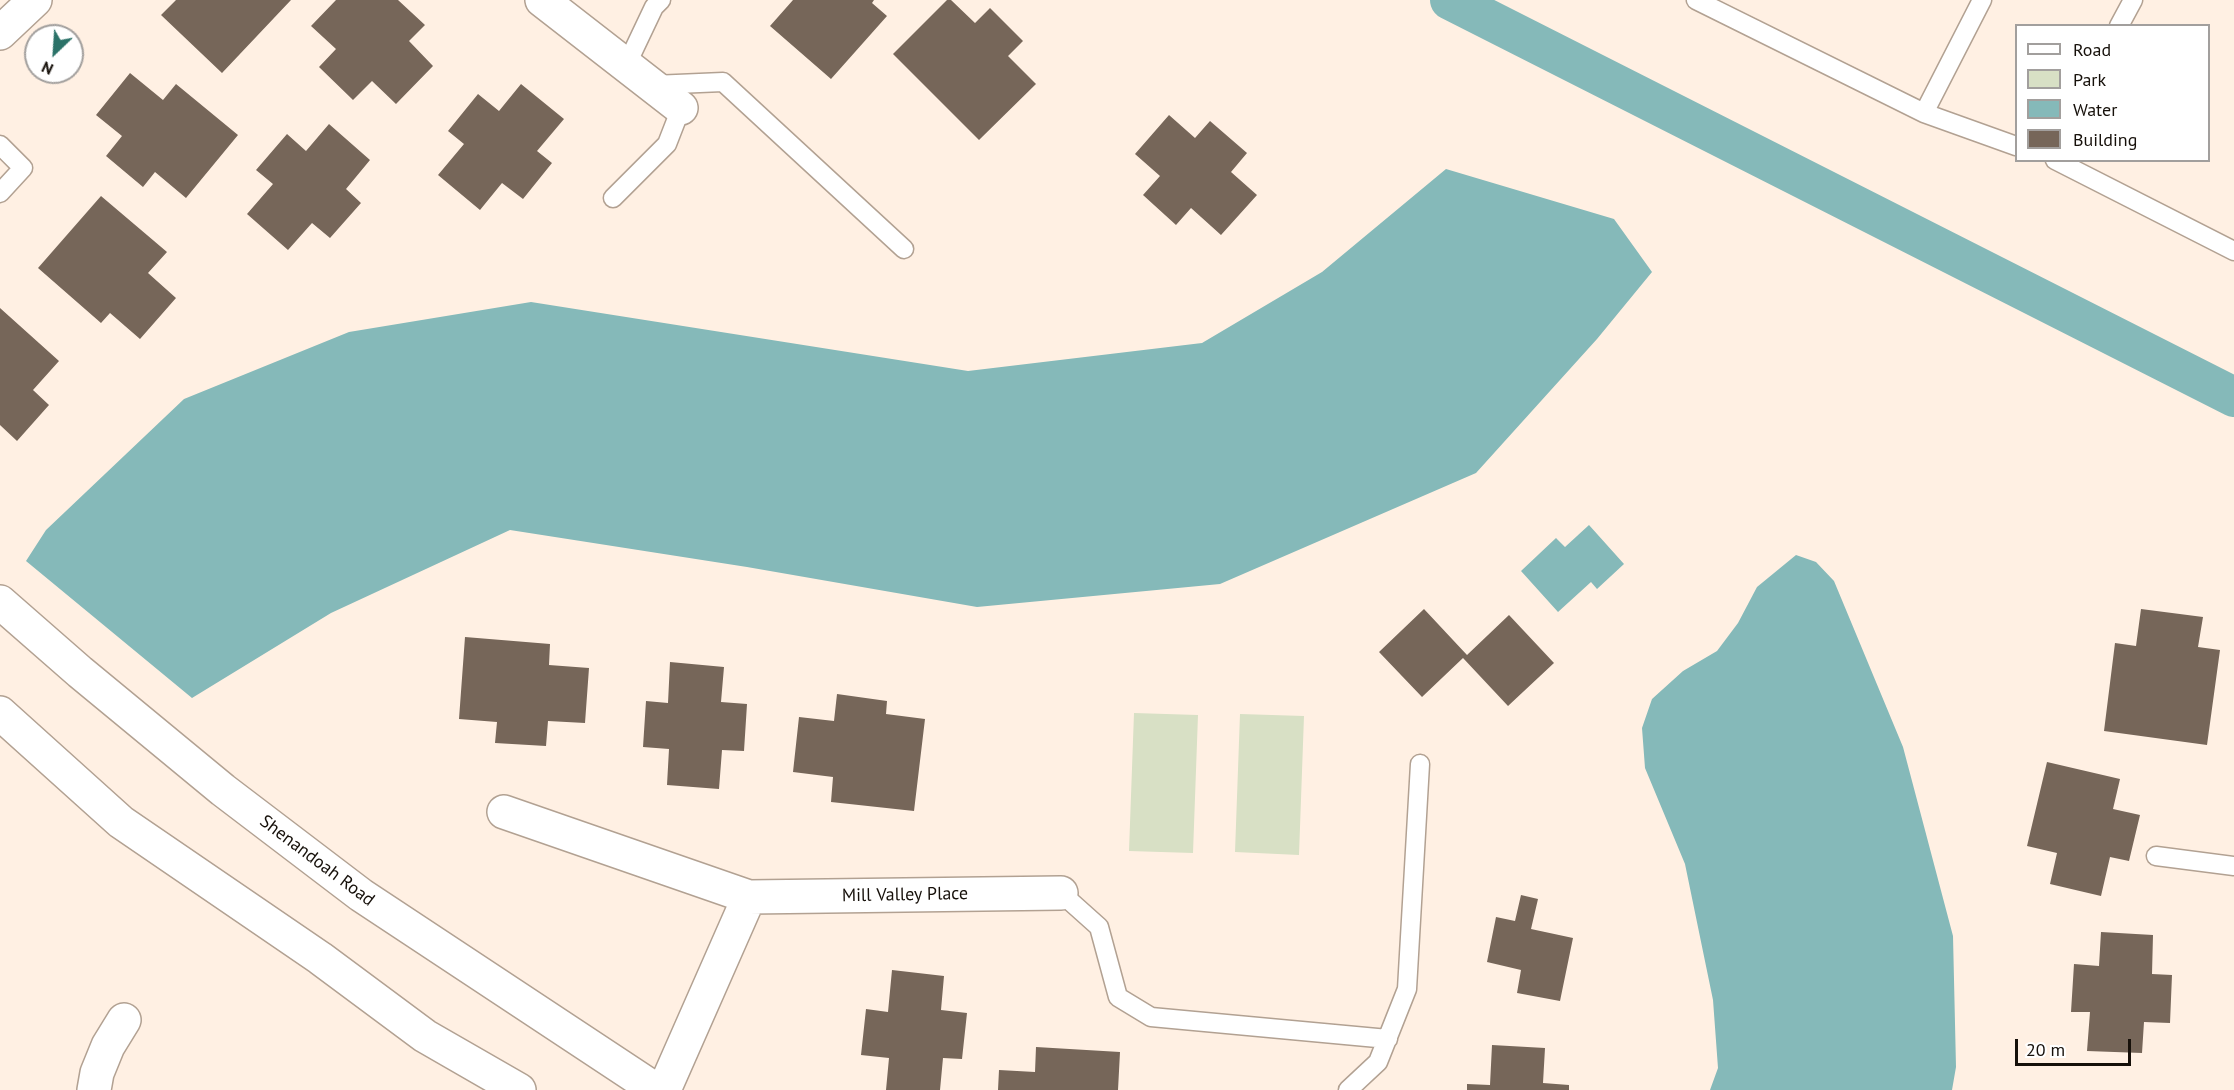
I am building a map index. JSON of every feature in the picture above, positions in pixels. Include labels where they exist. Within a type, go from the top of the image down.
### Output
[{"type":"street","points":[[0,33],[35,0]]},
{"type":"street","points":[[542,0],[681,108]]},
{"type":"street","name":"Shenandoah Road","points":[[0,602],[80,672],[223,789],[361,895],[656,1090]]},
{"type":"street","points":[[0,713],[121,822],[320,958],[425,1036],[519,1090]]},
{"type":"street","name":"Mill Valley Place","points":[[504,812],[749,897],[1061,893]]},
{"type":"street","points":[[664,1090],[749,897]]},
{"type":"street","points":[[94,1090],[108,1046],[124,1020]]},
{"type":"lane","points":[[661,0],[654,7],[639,75],[723,82],[904,249]]},
{"type":"lane","points":[[1696,0],[1924,113],[2015,146]]},
{"type":"lane","points":[[1924,113],[1982,0]]},
{"type":"lane","points":[[2120,24],[2133,0]]},
{"type":"lane","points":[[613,198],[667,144],[681,108]]},
{"type":"lane","points":[[0,145],[23,168],[0,193]]},
{"type":"lane","points":[[2059,162],[2234,251]]},
{"type":"lane","points":[[1348,1090],[1378,1062],[1407,989],[1420,764]]},
{"type":"lane","points":[[2156,856],[2234,866]]},
{"type":"lane","points":[[1061,893],[1099,927],[1118,997],[1151,1017],[1388,1039]]},
{"type":"green space","points":[[1134,713],[1198,715],[1193,853],[1129,851]]},
{"type":"green space","points":[[1240,714],[1304,716],[1299,855],[1235,852]]},
{"type":"water","points":[[1446,169],[1614,219],[1652,272],[1597,339],[1476,473],[1220,584],[977,607],[747,567],[510,530],[331,613],[192,698],[26,561],[46,530],[184,399],[349,332],[531,302],[968,371],[1202,343],[1322,272]]},
{"type":"water","points":[[1589,525],[1624,564],[1597,589],[1591,582],[1558,612],[1521,571],[1556,538],[1565,547]]},
{"type":"water","points":[[1796,555],[1816,562],[1834,581],[1903,747],[1953,936],[1956,1067],[1952,1090],[1710,1090],[1718,1068],[1713,1000],[1685,864],[1645,768],[1642,728],[1652,699],[1683,671],[1717,651],[1738,623],[1757,587]]},
{"type":"building","points":[[176,0],[291,0],[222,73],[161,15]]},
{"type":"building","points":[[336,0],[398,0],[425,25],[409,41],[433,66],[396,104],[372,81],[353,100],[319,67],[336,49],[311,26]]},
{"type":"building","points":[[793,0],[874,0],[872,3],[887,16],[831,79],[770,26]]},
{"type":"building","points":[[947,0],[951,0],[975,23],[990,8],[1023,41],[1008,56],[1036,84],[979,140],[893,54]]},
{"type":"building","points":[[130,73],[163,100],[176,84],[238,135],[186,198],[155,172],[143,187],[106,156],[122,136],[96,115]]},
{"type":"building","points":[[521,84],[564,119],[537,151],[552,163],[523,199],[502,183],[480,210],[438,175],[464,144],[448,131],[478,94],[499,111]]},
{"type":"building","points":[[1169,115],[1195,138],[1210,121],[1247,153],[1231,172],[1257,195],[1221,235],[1191,208],[1176,225],[1143,195],[1160,176],[1135,154]]},
{"type":"building","points":[[329,124],[370,160],[346,189],[361,203],[330,238],[312,223],[288,250],[247,214],[273,184],[256,170],[287,134],[306,151]]},
{"type":"building","points":[[101,196],[167,252],[148,273],[176,298],[140,339],[110,313],[101,323],[38,268]]},
{"type":"building","points":[[0,308],[59,361],[33,390],[49,405],[17,441],[0,425]]},
{"type":"building","points":[[1424,609],[1467,655],[1509,615],[1554,663],[1508,706],[1463,658],[1422,697],[1379,652]]},
{"type":"building","points":[[2141,609],[2203,617],[2198,647],[2220,650],[2207,745],[2104,731],[2115,643],[2136,646]]},
{"type":"building","points":[[465,637],[550,644],[549,665],[589,668],[585,723],[548,721],[546,746],[495,743],[497,722],[459,719]]},
{"type":"building","points":[[670,662],[724,667],[721,702],[747,704],[744,751],[722,750],[719,789],[667,785],[669,749],[643,747],[646,701],[668,703]]},
{"type":"building","points":[[837,694],[887,701],[886,714],[925,719],[914,811],[831,802],[833,777],[793,772],[799,717],[834,721]]},
{"type":"building","points":[[2047,762],[2120,779],[2113,809],[2140,815],[2129,861],[2110,857],[2101,896],[2050,884],[2057,853],[2027,846]]},
{"type":"building","points":[[1521,895],[1538,899],[1531,929],[1573,938],[1560,1001],[1517,993],[1521,970],[1487,962],[1496,917],[1515,921]]},
{"type":"building","points":[[2101,932],[2153,935],[2152,974],[2172,975],[2170,1023],[2144,1022],[2142,1053],[2087,1051],[2090,1012],[2071,1012],[2074,964],[2099,966]]},
{"type":"building","points":[[892,970],[944,976],[941,1010],[967,1013],[962,1059],[943,1058],[940,1090],[886,1090],[889,1058],[861,1055],[866,1009],[888,1012]]},
{"type":"building","points":[[1492,1045],[1545,1048],[1543,1083],[1569,1085],[1569,1090],[1467,1090],[1467,1084],[1490,1085]]},
{"type":"building","points":[[1036,1047],[1120,1052],[1118,1090],[998,1090],[999,1070],[1035,1072]]},
{"type":"waterway","points":[[1450,0],[2234,397]]}]
